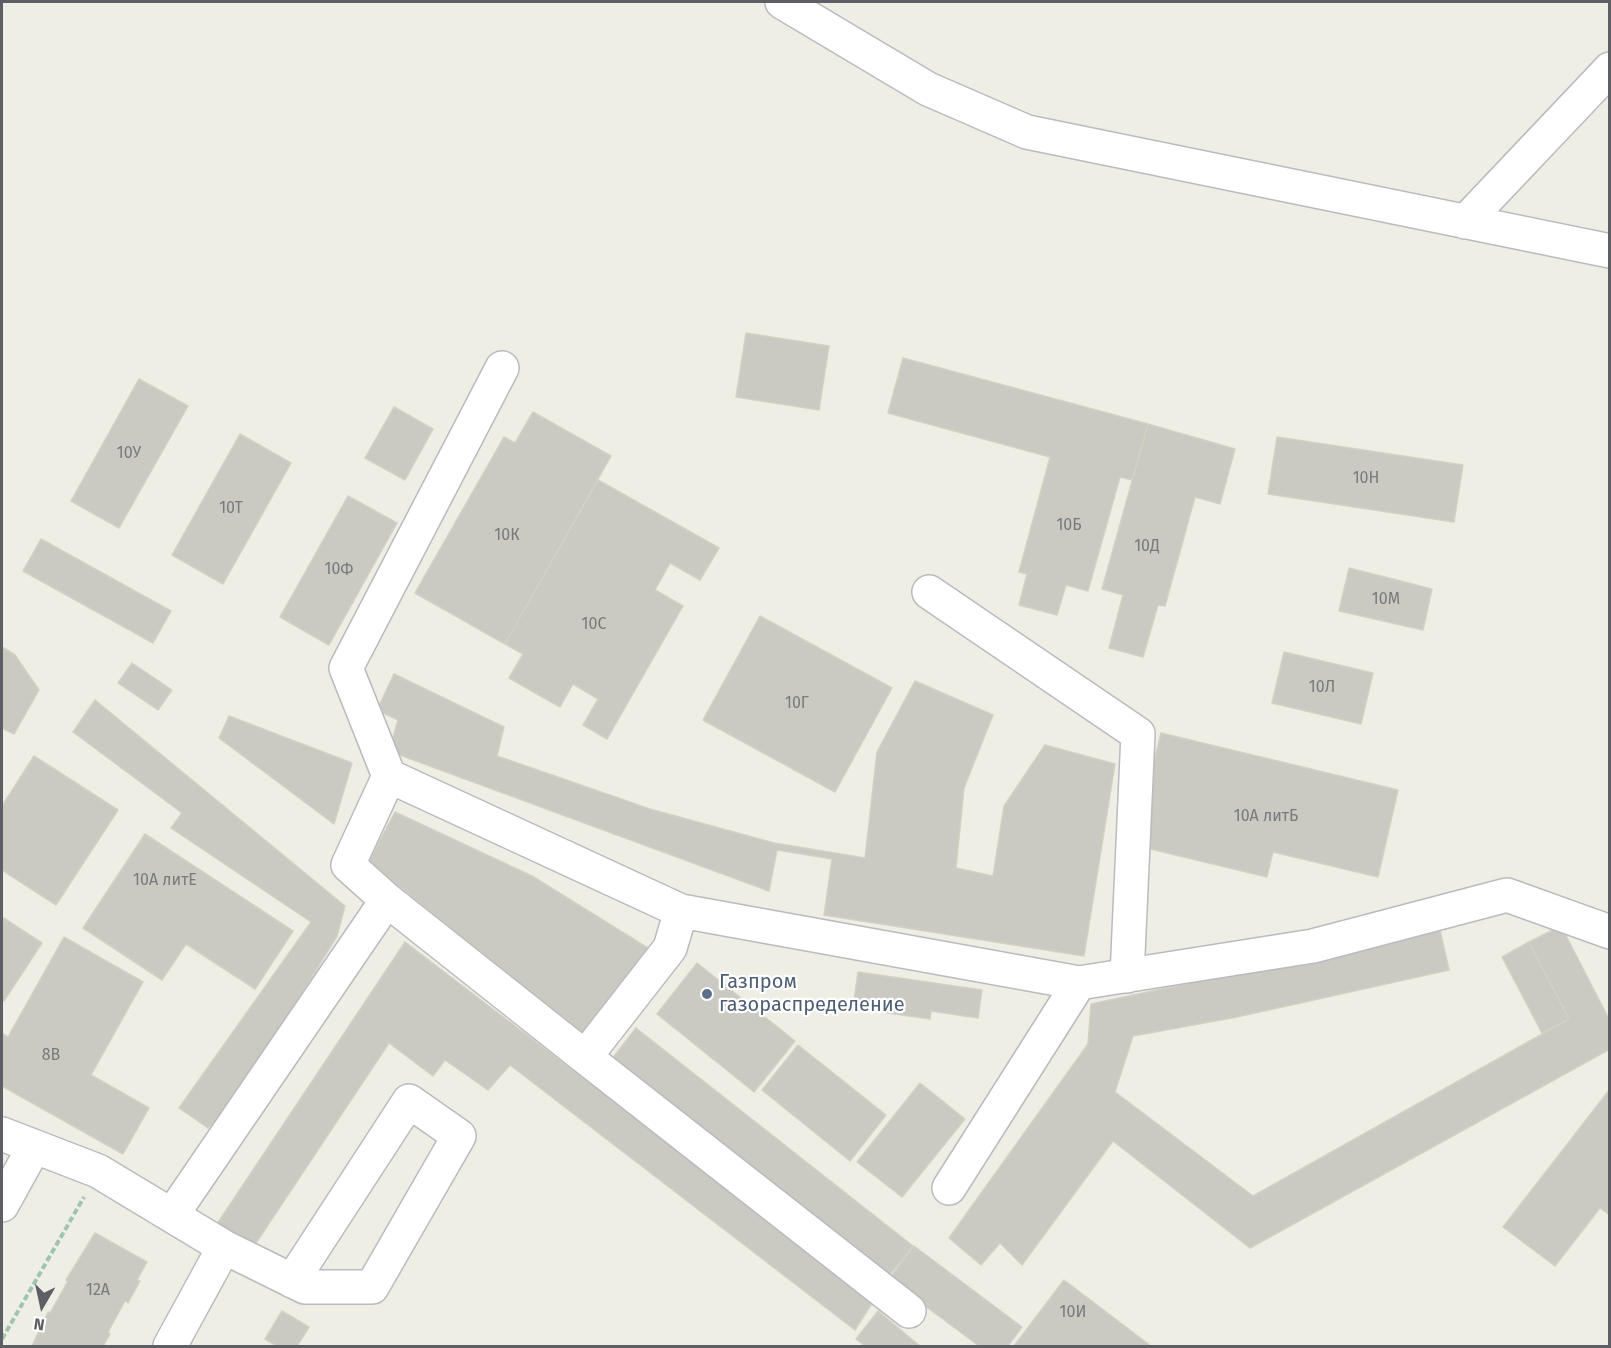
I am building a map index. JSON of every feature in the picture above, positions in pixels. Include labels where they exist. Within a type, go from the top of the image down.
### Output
[{"type":"street","points":[[782,2],[928,88],[1027,132],[1610,251]]},
{"type":"street","points":[[1465,222],[1610,69]]},
{"type":"street","points":[[502,368],[346,668],[389,776],[681,911],[1079,983],[1313,946],[1507,895],[1610,932]]},
{"type":"street","points":[[929,592],[1138,734],[1127,976]]},
{"type":"street","points":[[389,776],[348,865],[387,900],[909,1311]]},
{"type":"street","points":[[172,1215],[387,900]]},
{"type":"street","points":[[585,1057],[670,948],[681,911]]},
{"type":"street","points":[[949,1188],[1079,983]]},
{"type":"street","points":[[2,1134],[98,1171],[224,1247],[292,1281],[305,1287],[372,1287],[459,1136],[409,1101],[292,1281]]},
{"type":"street","points":[[2,1205],[34,1147]]},
{"type":"street","points":[[170,1347],[224,1247]]},
{"type":"path","points":[[2,1339],[98,1171]]},
{"type":"building","points":[[746,333],[829,346],[819,410],[736,397]]},
{"type":"building","points":[[903,358],[1148,424],[1132,480],[1120,477],[1088,591],[1066,585],[1057,615],[1019,605],[1027,574],[1019,572],[1050,457],[888,413]]},
{"type":"building","points":[[139,379],[188,406],[119,528],[71,501]]},
{"type":"building","points":[[394,407],[433,429],[405,480],[365,458]]},
{"type":"building","points":[[533,412],[611,456],[505,644],[415,593],[504,437],[515,443]]},
{"type":"building","points":[[1148,424],[1235,449],[1220,504],[1195,497],[1165,606],[1158,605],[1143,657],[1109,648],[1123,595],[1102,589]]},
{"type":"building","points":[[240,434],[291,463],[223,584],[172,555]]},
{"type":"building","points":[[1277,437],[1463,465],[1454,522],[1268,494]]},
{"type":"building","points":[[598,480],[719,548],[700,580],[670,563],[655,590],[683,606],[607,739],[583,725],[598,699],[573,684],[560,707],[509,678],[523,654],[505,644]]},
{"type":"building","points":[[348,496],[397,523],[329,645],[280,617]]},
{"type":"building","points":[[41,539],[171,611],[153,643],[23,571]]},
{"type":"building","points":[[1349,568],[1432,589],[1423,630],[1339,611]]},
{"type":"building","points":[[760,616],[892,688],[835,792],[703,720]]},
{"type":"building","points":[[2,647],[15,655],[39,690],[14,734],[2,728]]},
{"type":"building","points":[[1284,652],[1373,673],[1361,724],[1272,703]]},
{"type":"building","points":[[132,663],[172,690],[158,710],[118,683]]},
{"type":"building","points":[[394,674],[504,727],[497,756],[650,809],[774,843],[865,858],[877,752],[915,681],[993,715],[964,788],[956,868],[993,876],[1004,806],[1045,745],[1115,764],[1084,956],[824,915],[832,859],[777,850],[769,891],[389,751],[398,720],[377,710]]},
{"type":"building","points":[[95,700],[345,906],[337,936],[233,1105],[208,1128],[179,1108],[311,922],[171,828],[182,813],[73,732]]},
{"type":"building","points":[[229,716],[352,763],[334,824],[219,738]]},
{"type":"building","points":[[1161,733],[1398,790],[1378,877],[1273,852],[1267,877],[1134,845]]},
{"type":"building","points":[[34,756],[118,810],[56,905],[2,870],[2,806]]},
{"type":"building","points":[[395,812],[532,876],[656,953],[584,1040],[369,861]]},
{"type":"building","points":[[145,834],[293,931],[255,989],[186,944],[162,980],[83,928]]},
{"type":"building","points":[[2,917],[42,943],[4,1001],[2,999]]},
{"type":"building","points":[[1561,926],[1610,1021],[1610,1049],[1250,1248],[1113,1141],[1022,1265],[1000,1243],[981,1265],[949,1238],[1088,1044],[1091,1004],[1440,930],[1449,970],[1237,1017],[1133,1036],[1115,1092],[1253,1196],[1569,1019],[1529,942]]},
{"type":"building","points":[[64,937],[143,982],[91,1075],[149,1108],[123,1154],[2,1086],[2,1033],[8,1037]]},
{"type":"building","points":[[405,942],[874,1300],[855,1330],[510,1065],[488,1090],[445,1060],[433,1076],[389,1043],[250,1252],[213,1230]]},
{"type":"building","points":[[1529,942],[1569,1019],[1542,1033],[1502,957]]},
{"type":"building","points":[[697,963],[795,1041],[754,1092],[657,1014]]},
{"type":"building","points":[[858,972],[982,990],[978,1018],[931,1011],[930,1019],[853,1008]]},
{"type":"building","points":[[636,1028],[913,1246],[887,1278],[611,1060]]},
{"type":"building","points":[[798,1045],[886,1115],[850,1161],[762,1090]]},
{"type":"building","points":[[920,1083],[965,1119],[902,1197],[857,1162]]},
{"type":"building","points":[[1610,1089],[1610,1215],[1600,1208],[1555,1266],[1503,1227]]},
{"type":"building","points":[[95,1233],[147,1262],[128,1303],[125,1301],[103,1346],[32,1346],[48,1312],[50,1313],[68,1281],[66,1280]]},
{"type":"building","points":[[914,1246],[1022,1327],[1008,1346],[979,1346],[889,1279]]},
{"type":"building","points":[[1064,1280],[1151,1346],[1014,1346]]},
{"type":"building","points":[[282,1311],[309,1327],[297,1346],[277,1346],[265,1339]]},
{"type":"building","points":[[878,1311],[920,1346],[865,1346],[856,1339]]},
{"type":"place","name":"Газпром газораспределение","points":[[707,994]]}]
